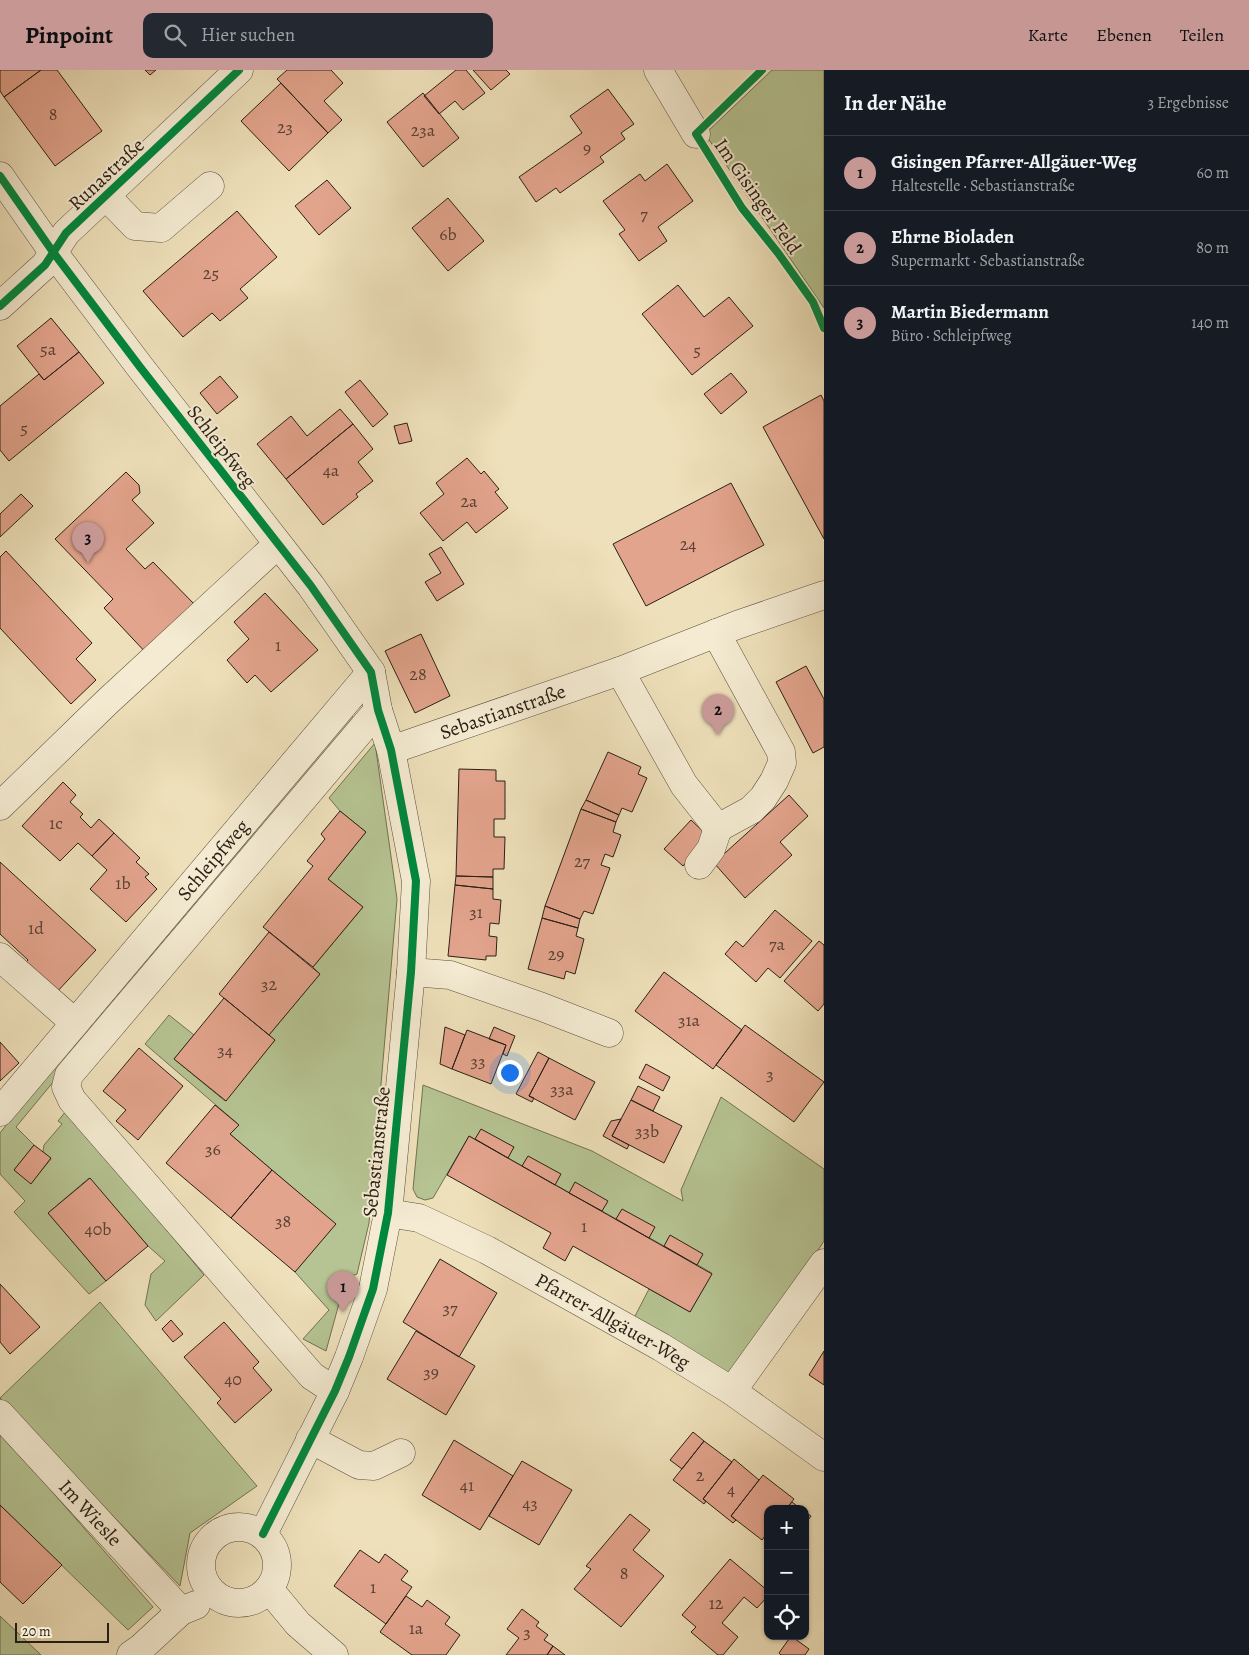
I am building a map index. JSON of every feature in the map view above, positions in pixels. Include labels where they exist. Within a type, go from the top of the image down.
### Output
[{"type":"street","name":"Runastraße","points":[[0,306],[45,265],[66,233],[240,70]]},
{"type":"street","name":"Im Gisinger Feld","points":[[658,70],[696,134]]},
{"type":"street","name":"Schleipfweg","points":[[0,176],[53,252],[140,367],[311,586],[371,672],[378,710],[390,750]]},
{"type":"street","points":[[106,196],[135,226],[161,228],[210,186]]},
{"type":"street","points":[[0,806],[108,702],[278,545]]},
{"type":"street","name":"Sebastianstraße","points":[[263,1534],[335,1391],[349,1357],[373,1289],[388,1213],[411,972],[416,881],[390,750],[620,671],[716,633],[824,595]]},
{"type":"street","points":[[699,866],[711,849],[718,828],[751,810],[774,781],[782,763],[781,752],[716,633]]},
{"type":"street","points":[[620,671],[684,785],[718,828]]},
{"type":"street","name":"Schleipfweg","points":[[0,1112],[371,672]]},
{"type":"street","points":[[335,1391],[312,1376],[72,1100],[66,1087],[69,1075],[378,710]]},
{"type":"street","points":[[0,957],[75,1023]]},
{"type":"street","points":[[411,972],[450,976],[542,1007],[609,1033]]},
{"type":"street","name":"Pfarrer-Allgäuer-Weg","points":[[388,1213],[419,1218],[487,1250],[661,1347],[732,1391],[824,1457]]},
{"type":"street","points":[[732,1391],[824,1263]]},
{"type":"street","name":"Im Wiesle","points":[[0,1414],[181,1611]]},
{"type":"street","points":[[310,1439],[359,1465],[374,1466],[401,1453]]},
{"type":"street","points":[[240,1526],[263,1534],[276,1554],[275,1579],[269,1589],[260,1597],[250,1602],[238,1604],[216,1596],[207,1588],[200,1565],[202,1552],[208,1542],[217,1533],[227,1528],[240,1526]]},
{"type":"street","points":[[269,1589],[298,1624],[334,1655]]},
{"type":"street","points":[[131,1655],[181,1611],[216,1596]]},
{"type":"green space","points":[[772,70],[824,70],[824,308],[705,134]]},
{"type":"green space","points":[[349,713],[354,718],[16,1127],[34,1145],[14,1170],[31,1183],[51,1159],[43,1152],[44,1145],[62,1124],[58,1121],[66,1111],[89,1136],[204,1275],[156,1321],[145,1305],[151,1274],[165,1261],[148,1246],[89,1178],[48,1213],[106,1281],[89,1294],[14,1212],[25,1201],[0,1174],[0,1133]]},
{"type":"green space","points":[[375,743],[397,899],[369,1223],[357,1274],[346,1278],[326,1351],[303,1339],[329,1310],[295,1272],[335,1224],[230,1134],[238,1124],[145,1044],[169,1015],[194,1035],[174,1059],[225,1101],[275,1040],[269,1035],[320,974],[313,967],[363,907],[328,879],[366,832],[340,811],[329,798]]},
{"type":"green space","points":[[423,1085],[592,1151],[683,1201],[681,1190],[721,1097],[824,1169],[824,1241],[741,1369],[724,1373],[633,1320],[649,1289],[690,1312],[712,1273],[469,1136],[433,1198],[425,1200],[417,1197],[413,1189]]},
{"type":"green space","points":[[100,1302],[257,1486],[190,1533],[180,1586],[0,1398]]},
{"type":"green space","points":[[0,1432],[153,1607],[128,1630],[0,1505]]},
{"type":"green space","points":[[0,1616],[41,1655],[0,1655]]},
{"type":"building","points":[[0,70],[41,70],[4,97],[0,91]]},
{"type":"building","points":[[41,70],[57,70],[102,131],[55,166],[4,97]]},
{"type":"building","points":[[145,70],[156,70],[150,75]]},
{"type":"building","points":[[287,70],[331,70],[343,83],[324,101],[342,120],[328,133],[277,79]]},
{"type":"building","points":[[456,70],[466,70],[485,93],[463,110],[455,101],[439,114],[424,96]]},
{"type":"building","points":[[473,70],[506,70],[510,74],[491,90]]},
{"type":"building","points":[[281,83],[328,133],[289,171],[241,121]]},
{"type":"building","points":[[608,89],[634,124],[621,133],[625,139],[600,157],[604,162],[560,193],[556,188],[536,202],[519,177],[582,133],[570,116]]},
{"type":"building","points":[[423,93],[459,138],[423,167],[387,122]]},
{"type":"building","points":[[667,164],[693,201],[658,227],[667,241],[639,261],[619,234],[625,230],[603,201],[640,174],[645,181]]},
{"type":"building","points":[[327,180],[351,208],[319,235],[295,206]]},
{"type":"building","points":[[448,198],[484,241],[448,271],[412,228]]},
{"type":"building","points":[[237,211],[277,257],[240,289],[248,298],[220,321],[212,313],[183,337],[143,291]]},
{"type":"building","points":[[678,285],[704,317],[729,297],[753,326],[692,375],[642,314]]},
{"type":"building","points":[[51,318],[79,352],[44,380],[17,346]]},
{"type":"building","points":[[79,352],[104,383],[9,461],[0,450],[0,406],[39,374],[44,380]]},
{"type":"building","points":[[731,373],[747,392],[721,414],[704,394]]},
{"type":"building","points":[[220,376],[238,397],[217,414],[200,393]]},
{"type":"building","points":[[360,380],[388,414],[373,427],[345,392]]},
{"type":"building","points":[[821,395],[824,401],[824,539],[763,427]]},
{"type":"building","points":[[340,409],[353,424],[286,479],[257,444],[291,416],[307,436]]},
{"type":"building","points":[[407,423],[412,441],[399,444],[394,426]]},
{"type":"building","points":[[353,424],[373,449],[358,462],[373,481],[356,494],[358,497],[323,525],[286,479]]},
{"type":"building","points":[[467,458],[481,474],[484,471],[499,489],[495,492],[508,508],[476,533],[467,522],[443,541],[420,513],[444,494],[436,483]]},
{"type":"building","points":[[126,472],[139,485],[140,493],[132,500],[154,523],[126,549],[145,569],[153,562],[198,608],[148,655],[104,608],[113,599],[55,539]]},
{"type":"building","points":[[731,483],[764,545],[646,606],[613,544]]},
{"type":"building","points":[[21,494],[33,506],[0,537],[0,514]]},
{"type":"building","points":[[441,547],[464,584],[437,601],[425,582],[441,573],[429,554]]},
{"type":"building","points":[[6,551],[92,643],[76,659],[96,680],[71,704],[0,628],[0,557]]},
{"type":"building","points":[[265,593],[318,650],[271,692],[255,675],[247,683],[227,660],[249,639],[234,622]]},
{"type":"building","points":[[421,634],[450,696],[415,713],[385,651]]},
{"type":"building","points":[[806,666],[824,699],[824,747],[813,753],[776,682]]},
{"type":"building","points":[[608,752],[641,767],[638,774],[647,778],[632,812],[622,808],[619,815],[586,800]]},
{"type":"building","points":[[459,769],[496,770],[496,781],[505,781],[505,819],[494,819],[494,837],[505,837],[504,869],[493,869],[493,877],[456,876]]},
{"type":"building","points":[[63,782],[76,795],[70,802],[83,814],[80,817],[91,828],[99,819],[114,833],[92,856],[78,843],[60,861],[22,826]]},
{"type":"building","points":[[789,795],[808,816],[780,842],[792,855],[745,898],[714,863]]},
{"type":"building","points":[[586,800],[619,815],[616,822],[581,809]]},
{"type":"building","points":[[581,809],[616,822],[613,832],[621,835],[613,857],[605,854],[601,865],[610,868],[593,914],[584,911],[580,919],[545,906]]},
{"type":"building","points":[[340,811],[366,832],[328,879],[363,907],[313,967],[263,927],[313,866],[307,861],[325,839],[321,834]]},
{"type":"building","points":[[691,820],[709,837],[683,866],[664,849]]},
{"type":"building","points":[[114,833],[140,858],[136,862],[149,874],[145,877],[157,889],[126,922],[90,889],[107,870],[92,856]]},
{"type":"building","points":[[0,862],[96,950],[55,994],[23,965],[28,960],[0,934]]},
{"type":"building","points":[[456,876],[493,877],[493,889],[455,885]]},
{"type":"building","points":[[455,885],[493,889],[493,899],[501,900],[499,924],[490,923],[489,936],[497,937],[496,956],[486,956],[486,960],[448,956]]},
{"type":"building","points":[[545,906],[580,919],[578,928],[542,918]]},
{"type":"building","points":[[775,910],[812,941],[780,978],[768,968],[756,982],[725,954],[736,941],[743,947]]},
{"type":"building","points":[[542,918],[578,928],[576,936],[584,939],[575,974],[566,971],[564,979],[528,969]]},
{"type":"building","points":[[269,932],[320,974],[269,1035],[219,994]]},
{"type":"building","points":[[819,941],[824,945],[824,1004],[818,1011],[784,981]]},
{"type":"building","points":[[664,972],[742,1030],[713,1069],[635,1011]]},
{"type":"building","points":[[224,998],[275,1040],[226,1101],[174,1059]]},
{"type":"building","points":[[745,1025],[824,1082],[794,1122],[716,1065]]},
{"type":"building","points":[[445,1027],[465,1035],[452,1069],[440,1064]]},
{"type":"building","points":[[494,1027],[515,1036],[507,1056],[503,1054],[506,1045],[489,1039]]},
{"type":"building","points":[[467,1030],[506,1045],[491,1084],[452,1069]]},
{"type":"building","points":[[0,1042],[19,1063],[0,1081]]},
{"type":"building","points":[[139,1048],[183,1086],[138,1140],[116,1121],[126,1110],[103,1091]]},
{"type":"building","points":[[538,1052],[549,1058],[529,1096],[534,1098],[532,1102],[516,1094]]},
{"type":"building","points":[[549,1058],[595,1082],[575,1120],[529,1096]]},
{"type":"building","points":[[646,1064],[670,1077],[663,1091],[639,1078]]},
{"type":"building","points":[[638,1086],[660,1097],[653,1111],[631,1100]]},
{"type":"building","points":[[631,1100],[682,1126],[664,1163],[612,1136]]},
{"type":"building","points":[[215,1105],[239,1125],[230,1134],[272,1170],[231,1218],[166,1163]]},
{"type":"building","points":[[621,1119],[612,1136],[629,1145],[627,1149],[603,1136],[611,1121]]},
{"type":"building","points":[[481,1129],[514,1147],[508,1158],[475,1139]]},
{"type":"building","points":[[469,1136],[712,1274],[690,1312],[573,1246],[565,1261],[543,1248],[551,1233],[447,1175]]},
{"type":"building","points":[[34,1145],[51,1158],[31,1184],[14,1170]]},
{"type":"building","points":[[528,1156],[561,1174],[555,1185],[522,1166]]},
{"type":"building","points":[[272,1170],[336,1224],[295,1272],[231,1218]]},
{"type":"building","points":[[90,1178],[148,1246],[106,1281],[48,1213]]},
{"type":"building","points":[[575,1182],[608,1201],[602,1211],[569,1193]]},
{"type":"building","points":[[622,1209],[655,1227],[649,1238],[616,1219]]},
{"type":"building","points":[[670,1235],[703,1254],[697,1265],[664,1246]]},
{"type":"building","points":[[440,1259],[497,1293],[459,1357],[403,1322]]},
{"type":"building","points":[[0,1284],[40,1327],[10,1354],[0,1342]]},
{"type":"building","points":[[171,1320],[183,1334],[173,1342],[162,1329]]},
{"type":"building","points":[[224,1322],[259,1362],[253,1368],[272,1390],[235,1423],[217,1403],[221,1399],[184,1357]]},
{"type":"building","points":[[416,1331],[475,1366],[446,1415],[387,1379]]},
{"type":"building","points":[[824,1351],[824,1385],[809,1375]]},
{"type":"building","points":[[693,1432],[704,1441],[682,1469],[670,1460]]},
{"type":"building","points":[[454,1440],[513,1476],[480,1530],[422,1495]]},
{"type":"building","points":[[704,1441],[732,1462],[703,1499],[706,1501],[704,1504],[673,1480]]},
{"type":"building","points":[[734,1459],[759,1480],[731,1516],[736,1520],[733,1523],[703,1499]]},
{"type":"building","points":[[522,1461],[572,1490],[539,1545],[489,1516]]},
{"type":"building","points":[[763,1475],[794,1499],[789,1505],[764,1505],[764,1537],[762,1540],[731,1516]]},
{"type":"building","points":[[0,1505],[62,1565],[23,1604],[0,1582]]},
{"type":"building","points":[[630,1514],[650,1530],[633,1550],[664,1576],[621,1627],[574,1589],[591,1569],[586,1566]]},
{"type":"building","points":[[360,1550],[379,1563],[385,1554],[408,1571],[401,1580],[412,1587],[386,1624],[334,1586]]},
{"type":"building","points":[[730,1559],[764,1588],[764,1600],[757,1608],[744,1597],[722,1623],[738,1637],[723,1655],[718,1655],[691,1632],[696,1627],[682,1615]]},
{"type":"building","points":[[406,1596],[422,1607],[427,1600],[450,1617],[445,1624],[460,1635],[446,1655],[412,1655],[380,1632]]},
{"type":"building","points":[[522,1609],[539,1622],[536,1626],[548,1635],[544,1640],[553,1646],[547,1655],[506,1655],[519,1638],[507,1629]]},
{"type":"building","points":[[788,1640],[797,1640],[809,1649],[805,1655],[781,1655],[779,1653]]},
{"type":"building","points":[[553,1646],[565,1655],[547,1655]]},
{"type":"cycle path","points":[[0,306],[45,265],[66,233],[239,70]]},
{"type":"cycle path","points":[[762,70],[696,134],[742,208],[778,253],[813,302],[824,328]]},
{"type":"cycle path","points":[[0,176],[53,252],[140,367],[311,586],[371,672],[378,710],[391,750],[416,881],[411,972],[388,1213],[373,1289],[349,1357],[335,1391],[263,1534]]},
{"type":"place","name":"Martin Biedermann","points":[[88,563]]},
{"type":"place","name":"Ehrne Bioladen","points":[[718,735]]},
{"type":"place","name":"Gisingen Pfarrer-Allgäuer-Weg","points":[[343,1312]]}]
